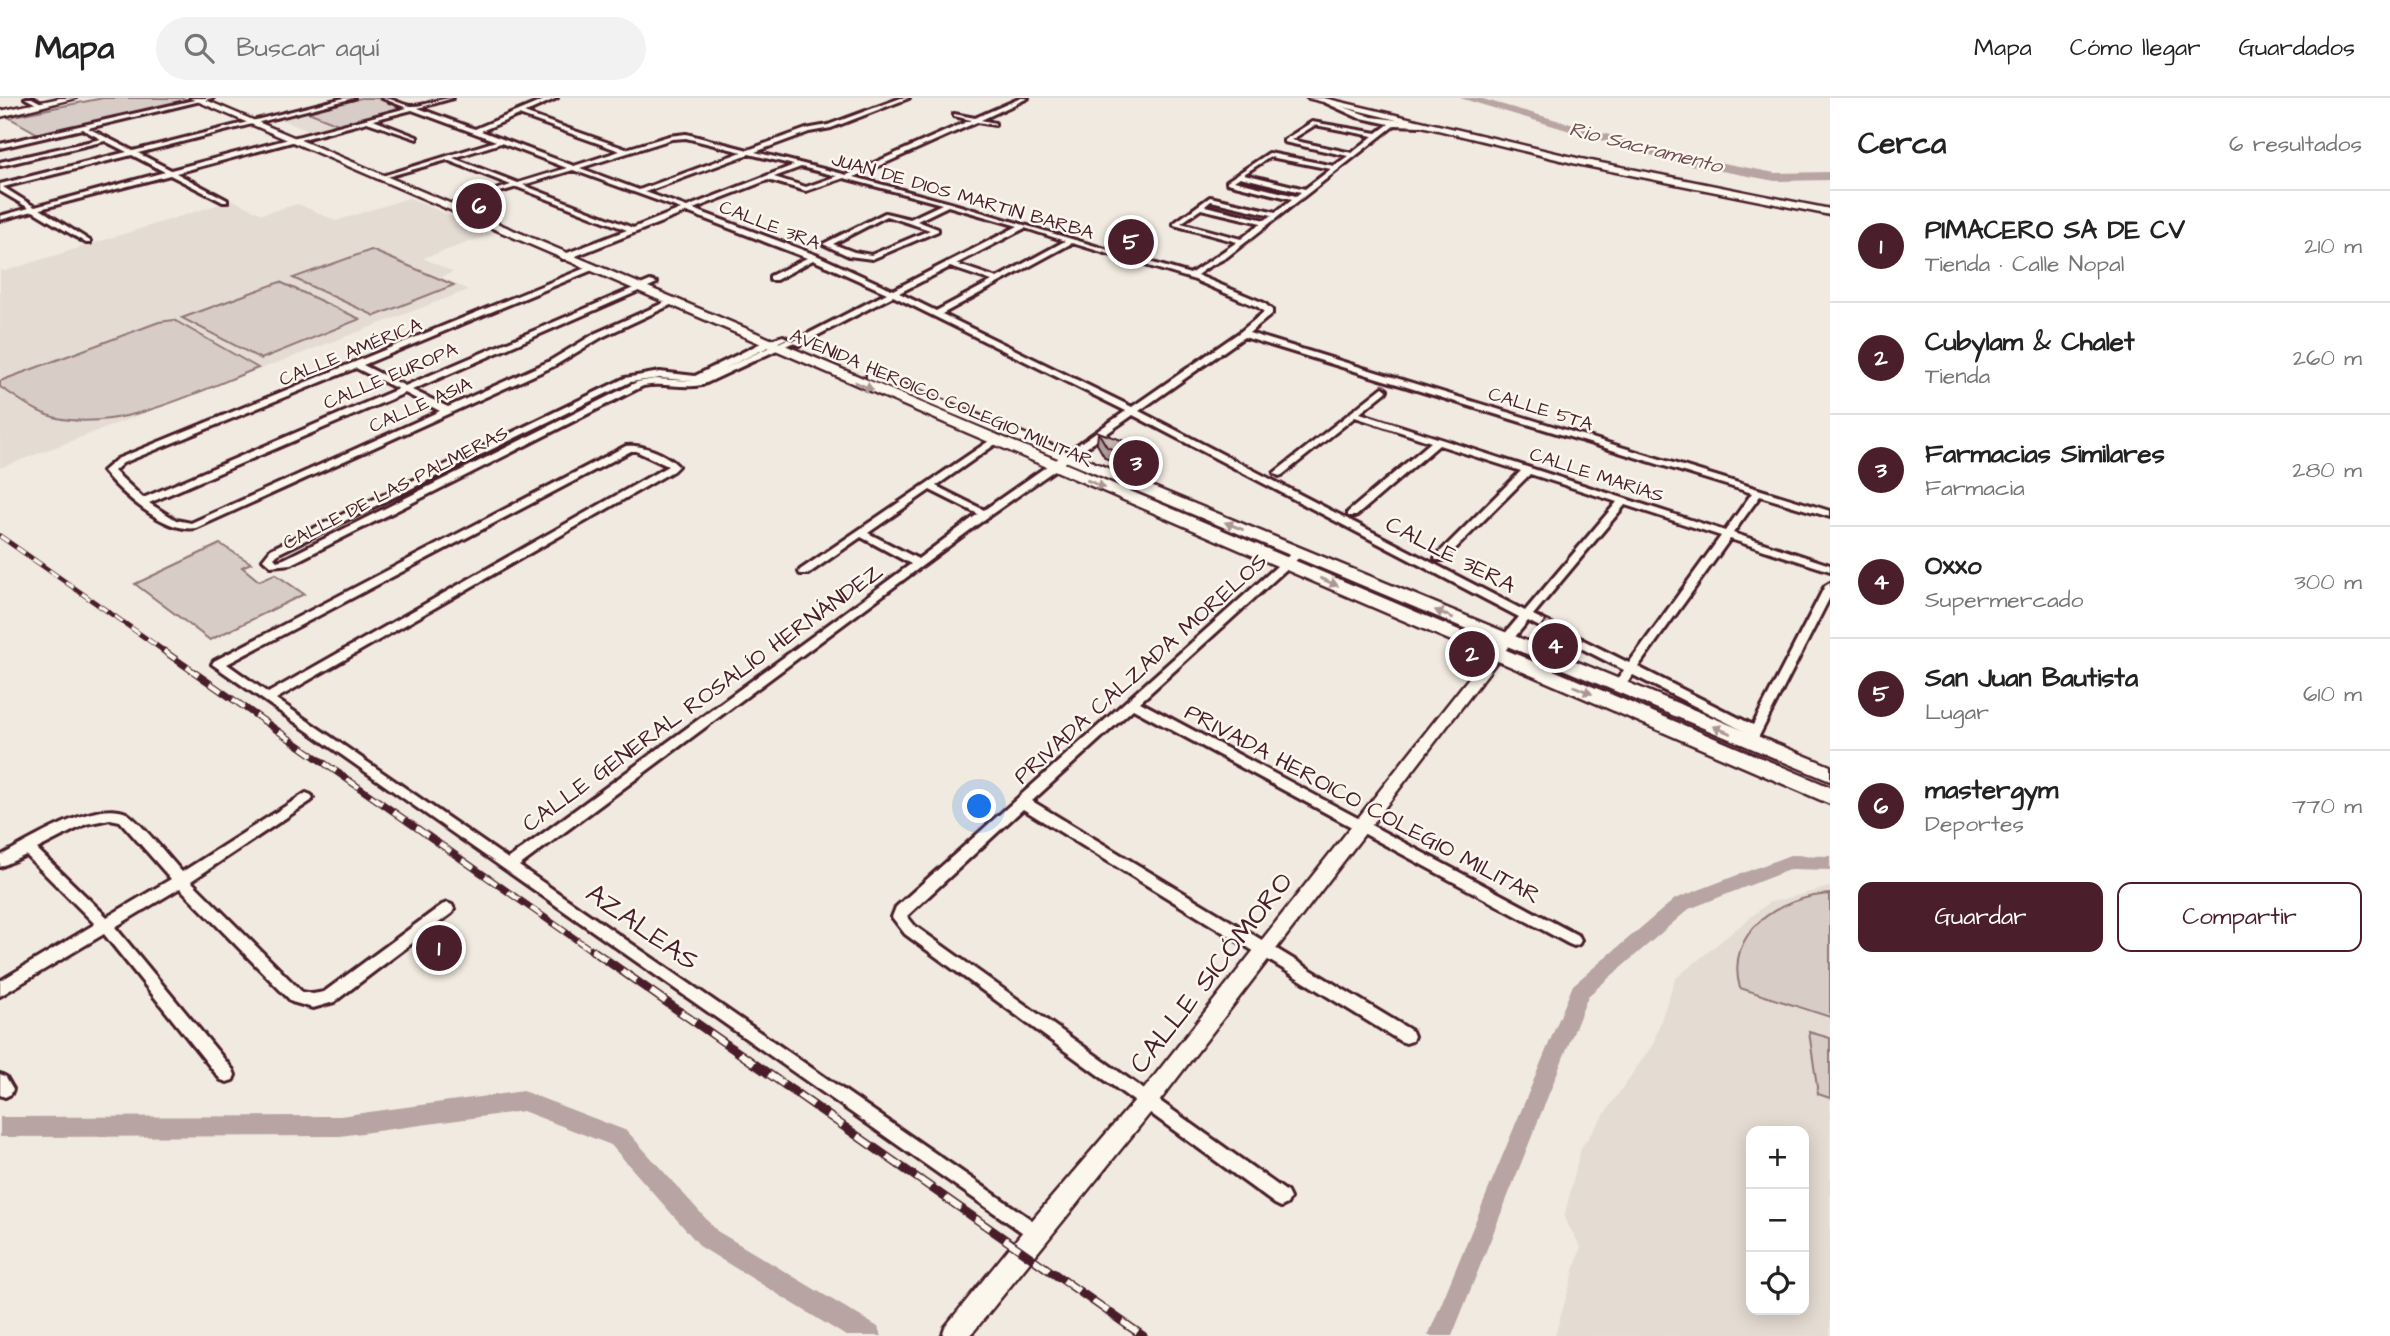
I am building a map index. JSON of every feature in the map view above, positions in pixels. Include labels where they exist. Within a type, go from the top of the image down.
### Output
[{"type":"highway","points":[[1312,98],[1592,158],[1830,205]]},
{"type":"highway","points":[[1330,100],[1581,162],[1830,212]]},
{"type":"main road","points":[[0,114],[72,98]]},
{"type":"main road","points":[[53,102],[83,98]]},
{"type":"main road","name":"AVENIDA HEROICO COLEGIO MILITAR","points":[[203,99],[268,120],[299,139]]},
{"type":"main road","name":"AVENIDA HEROICO COLEGIO MILITAR","points":[[203,99],[253,123],[299,139],[455,205],[671,303],[782,342],[1299,552],[1830,796]]},
{"type":"main road","name":"AVENIDA HEROICO COLEGIO MILITAR","points":[[455,205],[653,283],[995,441],[1286,564],[1501,646],[1752,736],[1830,774]]},
{"type":"street","points":[[28,98],[42,105]]},
{"type":"street","points":[[0,187],[351,98]]},
{"type":"street","name":"CALLE 3RA","points":[[385,98],[830,264],[937,314],[1130,411]]},
{"type":"street","points":[[0,218],[450,98]]},
{"type":"street","points":[[474,132],[554,98]]},
{"type":"street","points":[[639,192],[808,130],[829,127],[906,98]]},
{"type":"street","points":[[768,178],[802,189],[846,176],[1025,98]]},
{"type":"street","points":[[0,146],[203,99]]},
{"type":"street","points":[[1330,100],[1338,108],[1395,122],[1420,124]]},
{"type":"street","points":[[520,113],[625,151]]},
{"type":"street","points":[[956,115],[993,124]]},
{"type":"street","points":[[367,120],[415,138]]},
{"type":"street","points":[[1353,155],[1286,141],[1314,122],[1378,135]]},
{"type":"street","points":[[1192,276],[1224,255],[1395,122]]},
{"type":"street","points":[[83,127],[225,201]]},
{"type":"street","name":"JUAN DE DIOS MARTIN BARBA","points":[[625,151],[679,135],[846,176],[1192,276],[1261,304],[1268,310],[1268,314]]},
{"type":"street","points":[[1295,135],[1362,148]]},
{"type":"street","points":[[0,164],[106,139]]},
{"type":"street","points":[[388,176],[499,142]]},
{"type":"street","points":[[455,205],[625,151]]},
{"type":"street","points":[[1297,198],[1229,182],[1269,155],[1335,168]]},
{"type":"street","points":[[447,158],[633,230]]},
{"type":"street","points":[[1260,161],[1326,175]]},
{"type":"street","points":[[565,257],[801,165]]},
{"type":"street","points":[[1239,175],[1307,191]]},
{"type":"street","points":[[0,187],[88,242]]},
{"type":"street","points":[[1242,241],[1176,224],[1210,199],[1277,214]]},
{"type":"street","points":[[911,222],[948,204]]},
{"type":"street","points":[[1200,207],[1267,222]]},
{"type":"street","points":[[887,214],[911,222],[936,230],[874,256],[852,254],[827,243],[887,214]]},
{"type":"street","points":[[782,342],[892,292],[1024,226]]},
{"type":"street","points":[[937,314],[1071,242]]},
{"type":"street","points":[[773,278],[842,250]]},
{"type":"street","points":[[830,264],[852,254]]},
{"type":"street","points":[[1209,282],[1224,255]]},
{"type":"street","points":[[949,264],[998,281]]},
{"type":"street","name":"CALLE AMÉRICA","points":[[143,502],[108,471],[120,461],[591,269]]},
{"type":"street","name":"CALLE EUROPA","points":[[143,502],[653,283]]},
{"type":"street","name":"CALLE ASIA","points":[[179,526],[197,525],[551,364],[598,335],[671,303]]},
{"type":"street","name":"CALLE GENERAL ROSALÍO HERNÁNDEZ","points":[[510,865],[985,514],[1268,314]]},
{"type":"street","name":"CALLE 5TA","points":[[1243,334],[1830,514]]},
{"type":"street","name":"CALLE DE LAS PALMERAS","points":[[652,378],[287,562],[275,564],[268,559],[275,551],[628,380],[652,378],[690,385],[699,383],[782,342]]},
{"type":"street","points":[[356,365],[448,411]]},
{"type":"street","points":[[1279,473],[1383,390]]},
{"type":"street","name":"CALLE 3ERA","points":[[1130,411],[1630,668],[1752,736]]},
{"type":"street","name":"CALLE MARÍAS","points":[[1354,414],[1830,568]]},
{"type":"street","points":[[804,572],[995,441]]},
{"type":"street","points":[[1352,514],[1438,442]]},
{"type":"street","name":"AZALEAS","points":[[268,698],[670,469],[673,466],[670,463],[638,448],[624,451],[218,664],[1036,1233]]},
{"type":"street","points":[[460,461],[472,467]]},
{"type":"street","points":[[1440,558],[1528,470]]},
{"type":"street","points":[[929,486],[985,514]]},
{"type":"street","points":[[1618,687],[1758,492]]},
{"type":"street","points":[[1501,646],[1524,615],[1623,500]]},
{"type":"street","points":[[143,502],[179,526]]},
{"type":"street","name":"CALLE GENERAL ROSALÍO HERNÁNDEZ","points":[[861,533],[918,563]]},
{"type":"street","name":"PRIVADA CALZADA MORELOS","points":[[1148,1100],[910,930],[901,921],[901,911],[1299,552]]},
{"type":"street","points":[[1752,736],[1830,586]]},
{"type":"street","name":"CALLE SICÓMORO","points":[[954,1336],[1148,1100],[1501,646]]},
{"type":"street","name":"PRIVADA HEROICO COLEGIO MILITAR","points":[[1132,703],[1574,940]]},
{"type":"street","points":[[0,989],[181,880],[306,798]]},
{"type":"street","points":[[1023,802],[1406,1036]]},
{"type":"street","points":[[0,862],[83,820],[110,814],[124,817],[181,880],[297,997],[315,1002],[329,997],[447,909]]},
{"type":"street","points":[[28,849],[104,924],[227,1075]]},
{"type":"street","points":[[1148,1100],[1281,1198]]},
{"type":"shaded area","points":[[103,98],[189,100],[40,135],[8,117]]},
{"type":"shaded area","points":[[361,98],[377,98],[406,109],[343,126],[308,112]]},
{"type":"shaded area","points":[[308,112],[343,126],[314,133],[280,119]]},
{"type":"shaded area","points":[[409,198],[493,234],[423,258],[453,272],[441,277],[468,290],[0,468],[0,270],[5,271],[233,200],[262,214],[298,204],[336,221]]},
{"type":"shaded area","points":[[371,250],[454,285],[375,316],[293,278]]},
{"type":"shaded area","points":[[280,282],[360,319],[261,359],[182,318]]},
{"type":"shaded area","points":[[174,320],[258,368],[159,407],[107,419],[82,421],[49,416],[0,387],[0,381],[159,322]]},
{"type":"shaded area","points":[[220,544],[251,563],[242,567],[259,581],[275,574],[304,594],[210,640],[135,584]]},
{"type":"shaded area","points":[[1830,887],[1830,1336],[1555,1336],[1581,1247],[1564,1218],[1581,1148],[1653,1044],[1675,979],[1768,903]]},
{"type":"shaded area","points":[[1830,894],[1830,1017],[1740,988],[1737,968],[1740,950],[1761,921],[1793,902]]},
{"type":"shaded area","points":[[1809,1032],[1830,1038],[1830,1098],[1818,1094]]},
{"type":"building","points":[[1098,432],[1138,446],[1142,444],[1156,449],[1140,461],[1107,447]]},
{"type":"building","points":[[1547,620],[1583,637],[1578,644],[1539,629]]},
{"type":"waterway","name":"Rio Sacramento","points":[[1466,98],[1674,158],[1775,177],[1830,176]]},
{"type":"waterway","points":[[1440,1336],[1580,991],[1682,904],[1790,862],[1830,863]]},
{"type":"waterway","points":[[0,1127],[340,1126],[523,1101],[619,1138],[709,1239],[869,1336]]},
{"type":"railway","points":[[0,536],[167,653]]},
{"type":"railway","points":[[164,651],[594,952]]},
{"type":"railway","points":[[592,950],[1143,1336]]},
{"type":"place","name":"mastergym","points":[[479,206]]},
{"type":"place","name":"San Juan Bautista","points":[[1131,242]]},
{"type":"place","name":"Farmacias Similares","points":[[1136,463]]},
{"type":"place","name":"Oxxo","points":[[1555,646]]},
{"type":"place","name":"Cubylam & Chalet","points":[[1472,654]]},
{"type":"place","name":"PIMACERO SA DE CV","points":[[439,948]]}]
